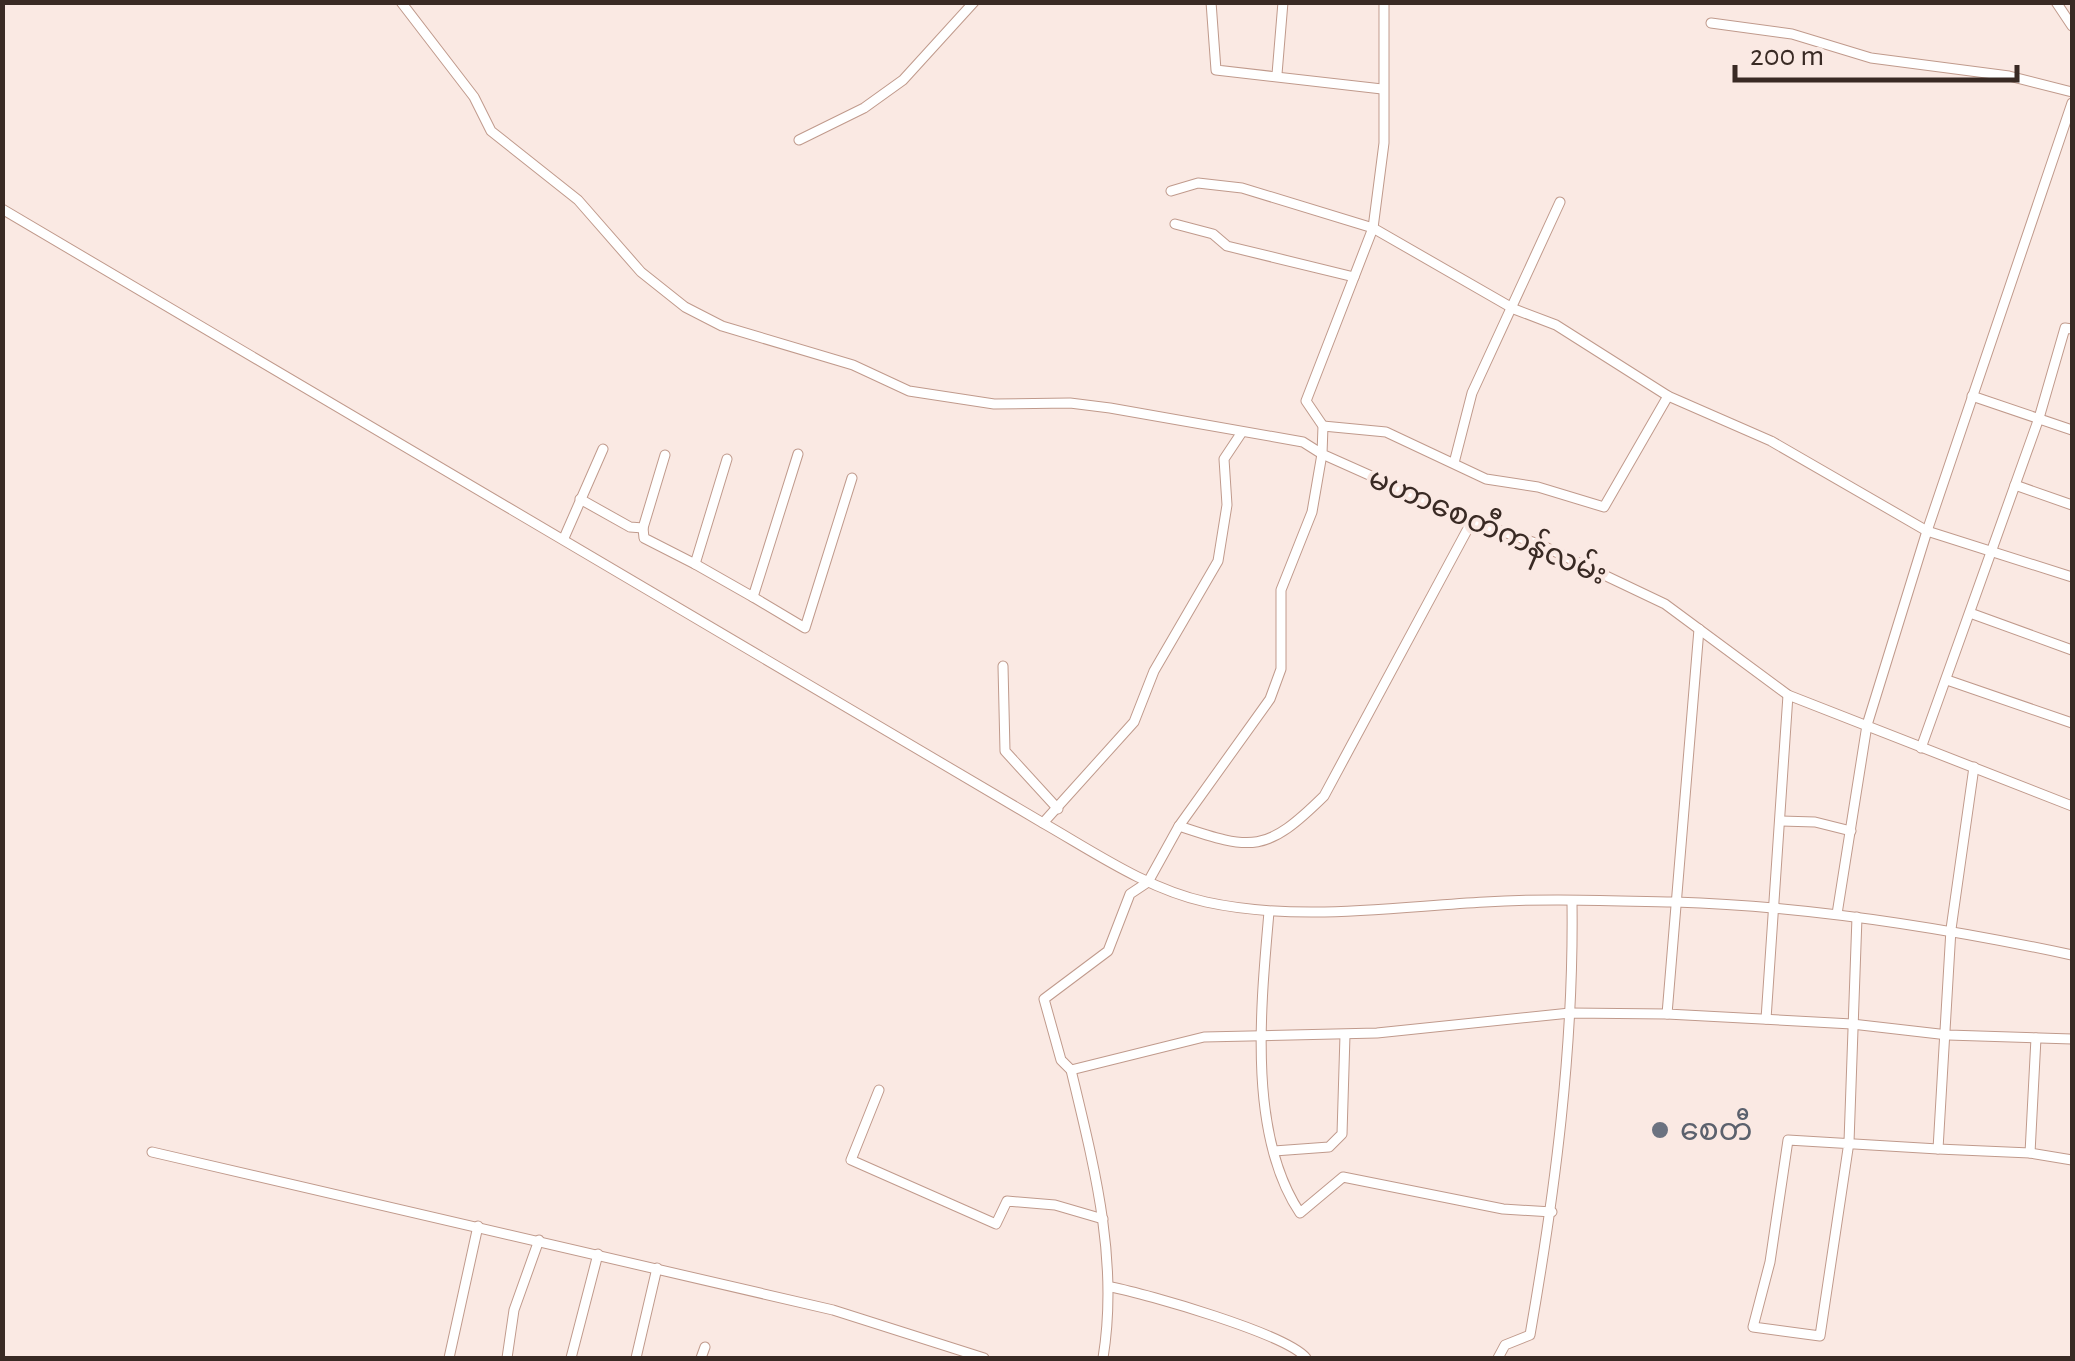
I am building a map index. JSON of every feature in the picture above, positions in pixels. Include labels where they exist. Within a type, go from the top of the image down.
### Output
[{"type":"street","name":"မဟာစေတီကန်လမ်း","points":[[401,2],[474,97],[491,131],[578,200],[641,272],[698,314],[722,326],[853,365],[909,392],[994,404],[1070,403],[1303,442],[1472,521],[1541,545],[1647,595],[1788,695],[2072,806]]},
{"type":"street","points":[[799,140],[864,108],[903,80],[974,2]]},
{"type":"street","points":[[1211,2],[1216,70],[1382,89]]},
{"type":"street","points":[[1277,74],[1284,2]]},
{"type":"street","points":[[1103,1358],[1111,1287],[1103,1219],[1071,1070],[1061,1060],[1044,999],[1108,951],[1130,894],[1148,882],[1179,826],[1270,699],[1281,669],[1280,590],[1312,512],[1322,454],[1323,426],[1306,401],[1372,228],[1384,143],[1384,2]]},
{"type":"street","points":[[2056,2],[2072,26]]},
{"type":"street","points":[[1712,24],[1792,34],[1871,58],[2009,76],[2072,97]]},
{"type":"street","points":[[1837,914],[1866,725],[2072,97],[2072,80]]},
{"type":"street","points":[[1171,191],[1198,183],[1242,188],[1372,228],[1514,309],[1556,325],[1668,396],[1771,441],[1927,531],[2072,577]]},
{"type":"street","points":[[1454,464],[1472,393],[1560,202]]},
{"type":"street","points":[[2,210],[1043,823],[1148,882],[1203,902],[1269,912],[1679,902],[1837,914],[1951,930],[2072,955]]},
{"type":"street","points":[[1175,224],[1213,234],[1227,246],[1354,277]]},
{"type":"street","points":[[1921,748],[2038,418],[2065,328],[2072,329]]},
{"type":"street","points":[[1323,426],[1386,432],[1486,478],[1538,487],[1604,507],[1668,396]]},
{"type":"street","points":[[1972,396],[2072,430]]},
{"type":"street","points":[[1043,823],[1134,722],[1154,671],[1218,561],[1227,505],[1224,459],[1242,432]]},
{"type":"street","points":[[564,538],[602,450]]},
{"type":"street","points":[[753,597],[798,454]]},
{"type":"street","points":[[665,455],[643,528],[644,538],[805,628],[852,478]]},
{"type":"street","points":[[695,564],[727,459]]},
{"type":"street","points":[[2015,485],[2072,505]]},
{"type":"street","points":[[580,499],[630,527],[643,528]]},
{"type":"street","points":[[1179,826],[1233,844],[1255,845],[1292,827],[1324,796],[1472,521]]},
{"type":"street","points":[[1970,613],[2072,650]]},
{"type":"street","points":[[1666,1014],[1679,902],[1699,629]]},
{"type":"street","points":[[1004,666],[1006,750],[1058,809]]},
{"type":"street","points":[[1948,680],[2072,723]]},
{"type":"street","points":[[1766,1020],[1770,910],[1781,822],[1788,695]]},
{"type":"street","points":[[1938,1149],[1948,1035],[1951,930],[1974,767]]},
{"type":"street","points":[[1781,822],[1815,822],[1852,832]]},
{"type":"street","points":[[1498,1358],[1505,1345],[1530,1336],[1552,1212],[1570,1013],[1572,902]]},
{"type":"street","points":[[1269,912],[1262,1036],[1280,1185],[1300,1214],[1343,1177],[1503,1208],[1552,1212]]},
{"type":"street","points":[[1856,917],[1849,1142],[1820,1336],[1753,1328],[1770,1262],[1788,1140],[1849,1142],[2030,1153],[2072,1160]]},
{"type":"street","points":[[1071,1070],[1204,1037],[1345,1035],[1570,1013],[1852,1024],[1948,1035],[2072,1040]]},
{"type":"street","points":[[1274,1152],[1329,1147],[1342,1134],[1345,1035]]},
{"type":"street","points":[[2030,1153],[2036,1038]]},
{"type":"street","points":[[880,1090],[850,1160],[996,1224],[1007,1201],[1054,1205],[1103,1219]]},
{"type":"street","points":[[152,1152],[833,1310],[984,1358]]},
{"type":"street","points":[[449,1358],[478,1226]]},
{"type":"street","points":[[508,1358],[514,1310],[539,1240]]},
{"type":"street","points":[[571,1358],[598,1254]]},
{"type":"street","points":[[636,1358],[657,1268]]},
{"type":"street","points":[[1111,1287],[1169,1300],[1272,1340],[1306,1358]]},
{"type":"street","points":[[702,1358],[704,1347]]},
{"type":"place","name":"စေတီ","points":[[1660,1130]]}]
